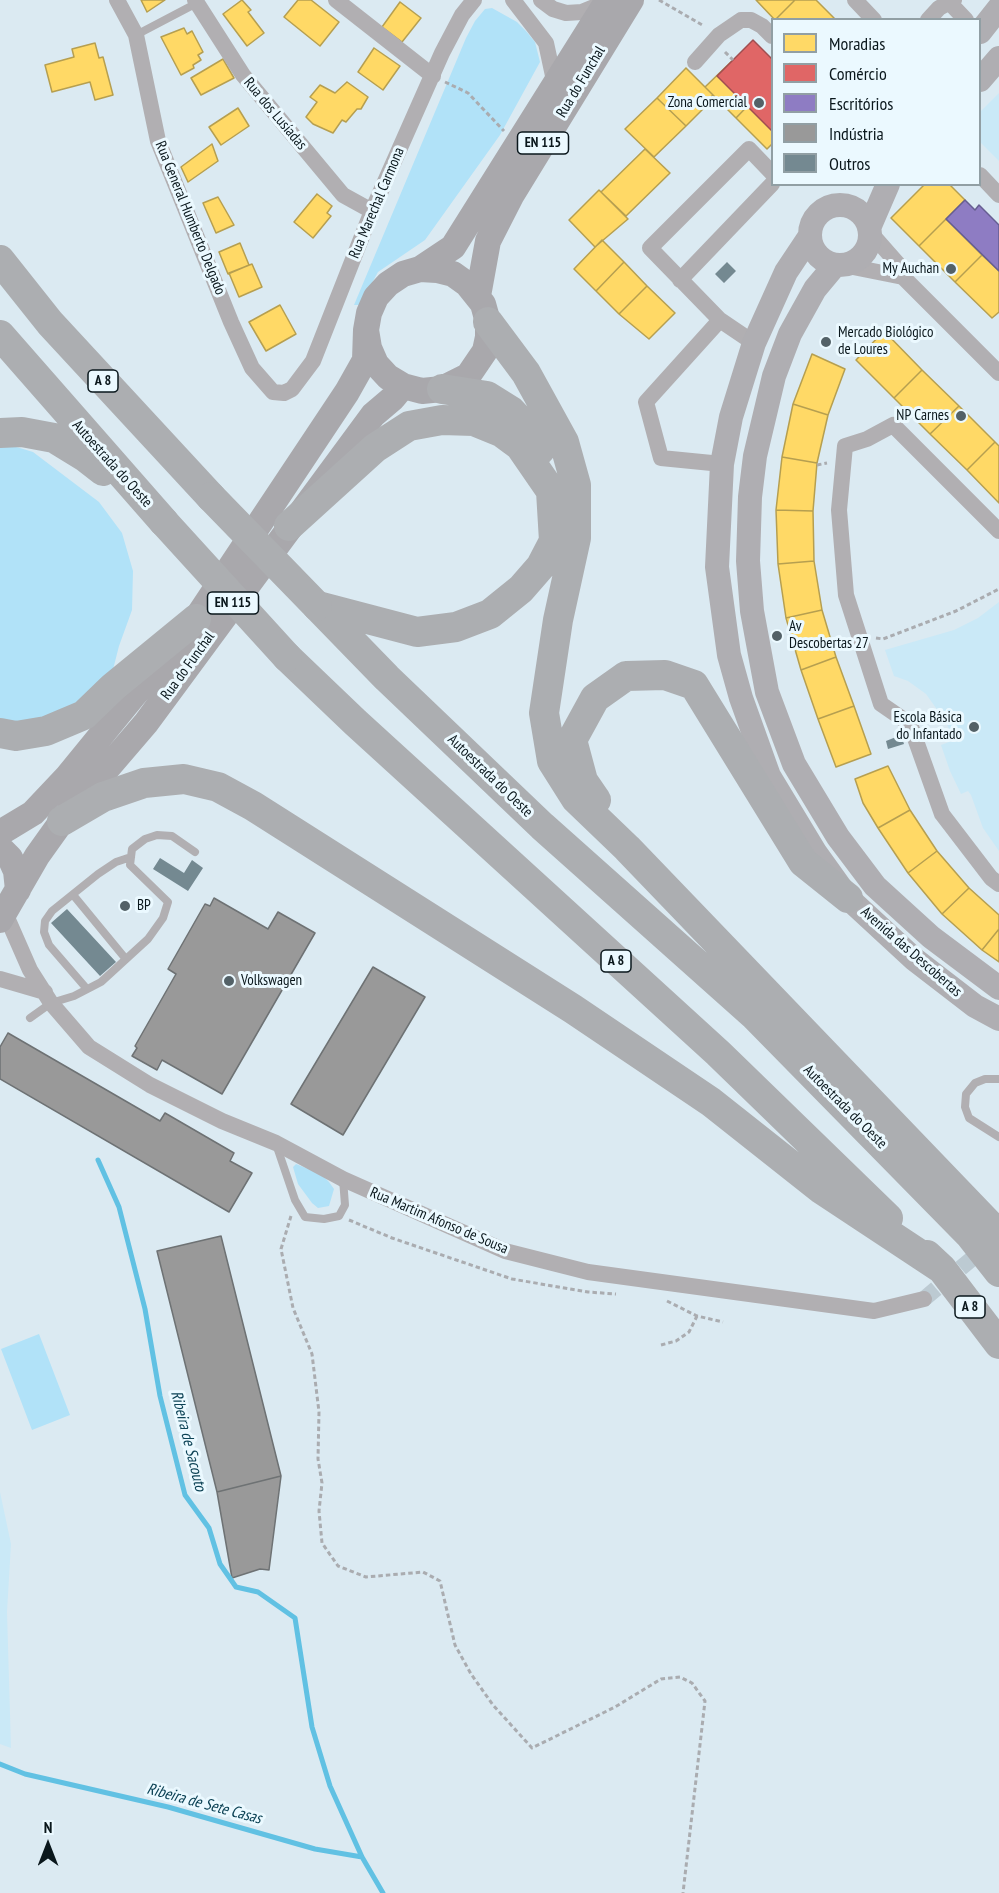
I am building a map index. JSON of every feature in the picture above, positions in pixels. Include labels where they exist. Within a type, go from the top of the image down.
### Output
[{"type":"highway","name":"Autoestrada do Oeste","points":[[0,260],[50,323],[211,497],[387,678],[542,826],[754,1015],[970,1234],[999,1272]]},
{"type":"highway","points":[[483,309],[526,373],[564,442],[576,485],[576,538],[558,620],[544,713],[552,761],[576,798],[627,848],[999,1235]]},
{"type":"highway","name":"Autoestrada do Oeste","points":[[0,335],[164,522],[287,657],[355,722],[718,1053],[942,1269],[999,1344]]},
{"type":"highway","points":[[317,606],[375,623],[417,632],[456,627],[490,614],[528,581],[541,566],[554,540],[551,491],[540,449],[529,430],[511,411],[487,396],[442,389]]},
{"type":"highway","points":[[289,526],[375,448],[409,426],[442,420],[474,421],[501,432],[520,446],[551,491]]},
{"type":"highway","points":[[0,433],[22,432],[54,438],[85,456],[164,522]]},
{"type":"highway","points":[[0,733],[16,736],[46,730],[84,715],[113,687],[196,619]]},
{"type":"highway","points":[[627,848],[583,781],[572,740],[595,698],[626,676],[665,675],[694,685],[802,862],[848,898]]},
{"type":"highway","points":[[62,821],[103,797],[144,783],[184,779],[218,787],[253,806],[573,1010],[711,1102],[821,1190],[942,1269]]},
{"type":"main road","name":"Rua do Funchal","points":[[420,270],[453,247],[555,85],[615,0]]},
{"type":"main road","name":"Rua do Funchal","points":[[442,389],[456,384],[478,364],[487,344],[483,309],[488,241],[615,0]]},
{"type":"main road","points":[[981,31],[999,8]]},
{"type":"main road","points":[[981,79],[999,58]]},
{"type":"main road","points":[[846,186],[833,205],[816,217],[810,236],[818,255],[839,265],[860,258],[866,250],[869,229],[887,186]]},
{"type":"main road","points":[[833,205],[855,209],[863,216],[869,229]]},
{"type":"main road","name":"Avenida das Descobertas","points":[[810,236],[786,272],[754,343],[731,417],[722,464],[717,567],[729,655],[769,776],[815,852],[848,898],[914,959],[975,1006],[999,1019]]},
{"type":"main road","name":"Avenida das Descobertas","points":[[839,265],[815,289],[790,334],[774,376],[755,456],[750,497],[748,561],[758,651],[772,706],[794,764],[838,837],[875,886],[931,938],[999,988]]},
{"type":"main road","name":"Rua do Funchal","points":[[0,833],[33,813],[67,777],[196,619],[347,392],[365,360],[369,313],[382,290],[403,274],[420,270],[437,270],[453,274],[467,284],[483,309]]},
{"type":"main road","points":[[366,330],[369,348],[376,364],[388,377],[403,386],[422,391],[442,389]]},
{"type":"main road","name":"Rua do Funchal","points":[[2,917],[37,856],[62,821],[146,723],[373,415],[403,386]]},
{"type":"main road","points":[[747,715],[772,706]]},
{"type":"main road","points":[[0,848],[10,858],[16,871],[18,890]]},
{"type":"street","name":"Rua General Humberto Delgado","points":[[117,0],[136,35],[158,141],[252,368],[273,392]]},
{"type":"street","points":[[336,0],[433,76]]},
{"type":"street","name":"Rua Marechal Carmona","points":[[273,392],[284,393],[292,388],[313,361],[372,211],[462,15],[474,0]]},
{"type":"street","points":[[513,0],[546,43],[555,85]]},
{"type":"street","points":[[541,0],[553,9],[566,13],[582,12],[615,0]]},
{"type":"street","points":[[855,0],[872,18]]},
{"type":"street","points":[[930,18],[939,8],[951,1],[964,18]]},
{"type":"street","name":"Rua dos Lusíadas","points":[[196,2],[243,75],[343,195],[372,211]]},
{"type":"street","points":[[695,62],[719,35],[741,20],[751,20],[771,35]]},
{"type":"street","points":[[754,343],[720,320],[650,248],[748,149],[771,172]]},
{"type":"street","points":[[981,176],[999,195]]},
{"type":"street","points":[[680,280],[771,185]]},
{"type":"street","points":[[869,229],[898,264],[903,277],[999,373]]},
{"type":"street","points":[[839,265],[903,277]]},
{"type":"street","points":[[720,320],[646,402],[661,458],[722,464]]},
{"type":"street","points":[[999,531],[893,425],[867,439],[845,446],[840,520],[846,595],[881,704],[910,724],[942,814],[991,878],[999,884]]},
{"type":"street","name":"Rua Martim Afonso de Sousa","points":[[2,917],[30,970],[48,998],[89,1047],[150,1085],[222,1122],[276,1143],[343,1179],[505,1251],[588,1272],[874,1311],[924,1299]]},
{"type":"street","points":[[0,979],[48,998]]},
{"type":"lane","points":[[136,35],[196,2]]},
{"type":"lane","points":[[30,1018],[48,998],[87,989],[101,982],[148,939],[163,918],[168,902],[130,865],[132,849],[145,839],[158,835],[172,836],[195,852]]},
{"type":"lane","points":[[87,989],[49,945],[44,932],[45,921],[52,911],[74,896],[98,874],[116,862],[131,857]]},
{"type":"lane","points":[[74,896],[125,958]]},
{"type":"lane","points":[[999,1079],[985,1079],[975,1083],[966,1094],[964,1107],[969,1118],[999,1137]]},
{"type":"lane","points":[[276,1143],[295,1200],[305,1217],[324,1219],[339,1216],[345,1205],[343,1179]]},
{"type":"path","points":[[659,0],[691,17]]},
{"type":"path","points":[[433,76],[468,93],[519,143]]},
{"type":"path","points":[[860,638],[883,639],[956,612],[999,588]]},
{"type":"path","points":[[295,1200],[280,1249],[293,1308],[312,1354],[319,1412],[322,1543],[338,1566],[366,1577],[423,1572],[440,1581],[455,1645],[471,1674],[493,1705],[532,1748],[615,1707],[661,1679],[680,1677],[692,1683],[705,1701],[683,1893]]},
{"type":"path","points":[[661,1345],[676,1341],[689,1332],[698,1316]]},
{"type":"shaded area","points":[[492,8],[517,22],[526,31],[535,42],[540,62],[500,135],[425,240],[378,272],[360,305],[354,305],[466,38],[485,9]]},
{"type":"shaded area","points":[[999,93],[999,161],[981,143],[981,111]]},
{"type":"shaded area","points":[[0,442],[33,452],[99,502],[122,533],[133,571],[132,610],[119,646],[107,693],[72,720],[0,731]]},
{"type":"shaded area","name":"Escola Básica do Infantado","points":[[999,602],[999,851],[983,828],[971,795],[968,791],[961,794],[950,771],[941,745],[954,740],[946,722],[926,694],[908,681],[894,676],[885,650],[954,630],[978,618]]},
{"type":"shaded area","points":[[296,1164],[321,1174],[329,1182],[334,1189],[329,1206],[318,1208],[312,1203],[298,1184],[293,1167]]},
{"type":"shaded area","points":[[39,1334],[70,1415],[32,1430],[1,1349]]},
{"type":"shaded area","points":[[0,1492],[11,1544],[7,1612],[11,1748],[0,1744]]},
{"type":"building: Moradias","points":[[141,0],[165,0],[147,12]]},
{"type":"building: Moradias","points":[[242,0],[251,10],[248,12],[264,33],[247,46],[223,14]]},
{"type":"building: Moradias","points":[[298,0],[311,0],[339,22],[320,46],[284,17]]},
{"type":"building: Moradias","points":[[756,0],[795,0],[777,18],[773,18]]},
{"type":"building: Moradias","points":[[795,0],[816,0],[834,18],[777,18]]},
{"type":"building: Moradias","points":[[400,2],[421,18],[402,42],[382,27]]},
{"type":"building: Moradias","points":[[184,28],[187,34],[192,31],[203,52],[198,55],[201,60],[193,65],[194,68],[181,75],[161,37]]},
{"type":"building: Moradias","points":[[95,43],[99,58],[103,57],[113,95],[95,100],[90,82],[52,92],[45,65],[74,57],[72,49]]},
{"type":"building: Moradias","points":[[374,48],[400,66],[383,90],[358,72]]},
{"type":"building: Moradias","points":[[223,59],[234,78],[201,95],[191,78]]},
{"type":"building: Moradias","points":[[733,60],[763,90],[736,118],[705,87]]},
{"type":"building: Moradias","points":[[686,68],[713,95],[704,103],[706,106],[686,126],[657,98]]},
{"type":"building: Moradias","points":[[347,82],[368,97],[361,109],[357,109],[346,122],[342,120],[333,133],[313,124],[306,117],[317,102],[310,97],[320,85],[335,93]]},
{"type":"building: Moradias","points":[[763,90],[771,98],[771,145],[767,149],[736,118]]},
{"type":"building: Moradias","points":[[657,98],[686,126],[654,157],[625,129]]},
{"type":"building: Moradias","points":[[238,108],[249,126],[221,145],[209,127]]},
{"type":"building: Moradias","points":[[212,144],[218,161],[188,182],[181,167]]},
{"type":"building: Moradias","points":[[645,149],[670,173],[626,216],[601,192]]},
{"type":"building: Moradias","points":[[923,186],[951,186],[965,200],[919,246],[891,218]]},
{"type":"building: Moradias","points":[[599,190],[628,219],[595,247],[569,220]]},
{"type":"building: Moradias","points":[[317,194],[332,206],[327,213],[331,216],[313,238],[294,222]]},
{"type":"building: Moradias","points":[[218,197],[234,225],[216,233],[203,203]]},
{"type":"building: Moradias","points":[[946,219],[982,255],[955,282],[919,246]]},
{"type":"building: Moradias","points":[[602,240],[624,262],[596,291],[574,269]]},
{"type":"building: Moradias","points":[[240,243],[249,265],[228,274],[219,252]]},
{"type":"building: Moradias","points":[[982,255],[999,271],[999,312],[992,318],[955,282]]},
{"type":"building: Moradias","points":[[624,262],[647,286],[619,314],[596,291]]},
{"type":"building: Moradias","points":[[252,264],[262,287],[239,297],[229,273]]},
{"type":"building: Moradias","points":[[647,286],[675,313],[649,339],[619,314]]},
{"type":"building: Moradias","points":[[280,305],[296,334],[266,351],[249,322]]},
{"type":"building: Moradias","points":[[884,331],[922,370],[894,398],[856,360]]},
{"type":"building: Moradias","points":[[812,354],[845,369],[828,415],[793,404]]},
{"type":"building: Moradias","points":[[922,370],[959,406],[930,434],[894,398]]},
{"type":"building: Moradias","points":[[793,404],[828,415],[817,463],[782,457]]},
{"type":"building: Moradias","points":[[959,406],[995,442],[967,470],[930,434]]},
{"type":"building: Moradias","points":[[995,442],[999,446],[999,503],[967,470]]},
{"type":"building: Moradias","points":[[782,457],[817,463],[813,511],[776,510]]},
{"type":"building: Moradias","points":[[776,510],[813,511],[814,561],[778,564]]},
{"type":"building: Moradias","points":[[814,561],[822,610],[786,618],[778,564]]},
{"type":"building: Moradias","points":[[822,610],[836,657],[801,670],[786,618]]},
{"type":"building: Moradias","points":[[836,657],[854,706],[818,719],[801,670]]},
{"type":"building: Moradias","points":[[854,706],[871,754],[836,767],[818,719]]},
{"type":"building: Moradias","points":[[888,766],[910,810],[878,828],[863,803],[855,779]]},
{"type":"building: Moradias","points":[[910,810],[937,851],[908,873],[878,828]]},
{"type":"building: Moradias","points":[[937,851],[969,888],[942,914],[908,873]]},
{"type":"building: Moradias","points":[[969,888],[999,915],[999,929],[982,950],[942,914]]},
{"type":"building: Moradias","points":[[999,929],[999,962],[982,950]]},
{"type":"building: Comércio","name":"Zona Comercial","points":[[753,40],[771,58],[771,130],[717,76]]},
{"type":"building: Escritórios","points":[[965,200],[975,210],[979,205],[999,225],[999,271],[946,219]]},
{"type":"building: Indústria","points":[[214,898],[268,929],[278,912],[315,933],[222,1094],[162,1060],[157,1070],[132,1056],[137,1048],[135,1046],[176,974],[168,969],[205,904],[210,906]]},
{"type":"building: Indústria","points":[[373,967],[425,997],[343,1135],[291,1104]]},
{"type":"building: Indústria","points":[[8,1033],[160,1121],[165,1113],[234,1153],[230,1161],[252,1173],[229,1212],[0,1079],[0,1047]]},
{"type":"building: Indústria","points":[[221,1236],[281,1476],[217,1492],[157,1251]]},
{"type":"building: Indústria","points":[[281,1476],[269,1570],[260,1569],[232,1578],[217,1492]]},
{"type":"building: Outros","points":[[727,262],[736,271],[724,283],[715,274]]},
{"type":"building: Outros","points":[[901,735],[904,744],[888,749],[886,741]]},
{"type":"building: Outros","points":[[160,858],[184,873],[192,860],[203,868],[188,891],[153,869]]},
{"type":"building: Outros","points":[[67,909],[116,962],[100,976],[51,923]]},
{"type":"waterway","name":"Ribeira de Sacouto","points":[[98,1160],[119,1207],[145,1309],[160,1396],[185,1495],[209,1528],[220,1564],[236,1587],[258,1592],[295,1618],[312,1727],[330,1786],[362,1857]]},
{"type":"waterway","name":"Ribeira de Sete Casas","points":[[0,1764],[25,1774],[168,1807],[315,1849],[362,1857],[383,1893]]},
{"type":"tunnel","points":[[924,1299],[987,1246]]},
{"type":"place","name":"Zona Comercial","points":[[759,103]]},
{"type":"place","name":"My Auchan","points":[[951,269]]},
{"type":"place","name":"Mercado Biológico de Loures","points":[[826,342]]},
{"type":"place","name":"NP Carnes","points":[[961,416]]},
{"type":"place","name":"Av Descobertas 27","points":[[777,636]]},
{"type":"place","name":"Escola Básica do Infantado","points":[[974,727]]},
{"type":"place","name":"BP","points":[[125,906]]},
{"type":"place","name":"Volkswagen","points":[[229,981]]}]
